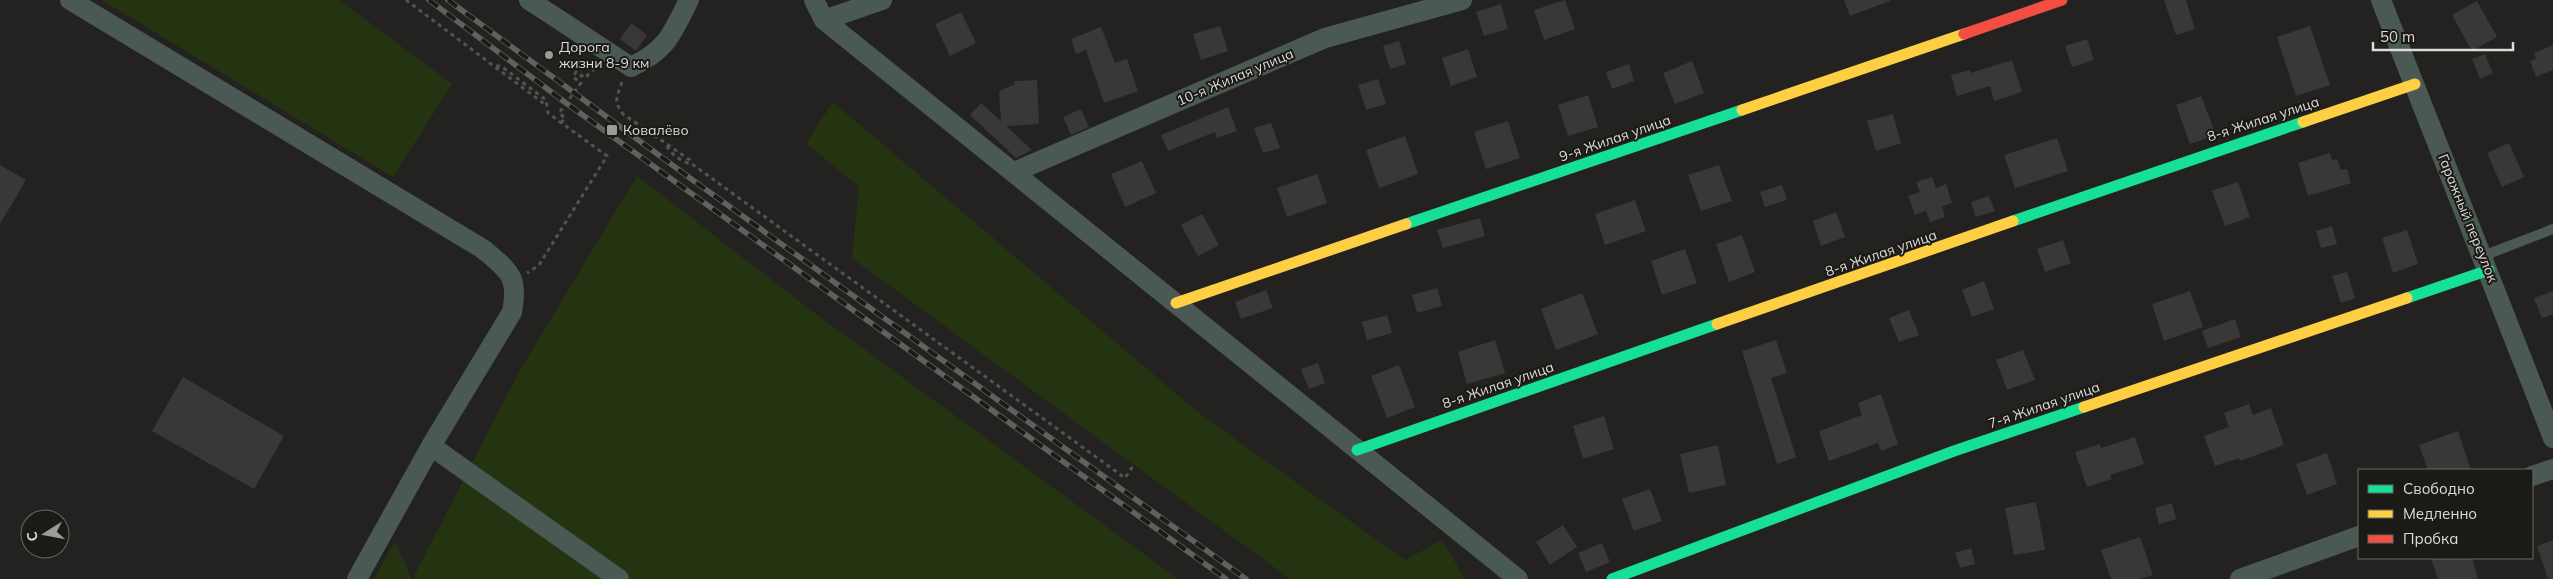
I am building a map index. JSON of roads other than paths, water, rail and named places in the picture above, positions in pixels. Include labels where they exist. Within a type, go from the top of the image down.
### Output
[{"type":"street","points":[[70,0],[483,249],[512,277],[515,295],[512,312],[432,446],[357,579]]},
{"type":"street","points":[[529,0],[631,67],[651,57],[667,43],[689,0]]},
{"type":"street","points":[[814,0],[824,20],[1518,579]]},
{"type":"street","points":[[824,20],[882,0]]},
{"type":"street","name":"10-я Жилая улица","points":[[1014,172],[1324,38],[1462,0]]},
{"type":"street","name":"9-я Жилая улица","points":[[1176,303],[2062,0]]},
{"type":"street","name":"Гаражный переулок","points":[[2381,0],[2486,263],[2553,438]]},
{"type":"street","name":"8-я Жилая улица","points":[[1357,450],[1894,264],[2126,180],[2415,84]]},
{"type":"street","name":"7-я Жилая улица","points":[[1612,579],[1954,451],[2486,263]]},
{"type":"street","points":[[432,446],[619,579]]},
{"type":"street","points":[[2533,476],[2553,469]]},
{"type":"street","points":[[2240,579],[2358,536]]},
{"type":"lane","points":[[2486,263],[2553,229]]},
{"type":"railway","points":[[429,0],[566,103],[1226,579]]},
{"type":"railway","points":[[448,0],[694,181],[1246,579]]},
{"type":"place","name":"Дорога жизни 8-9 км","points":[[549,55]]},
{"type":"place","name":"Ковалёво","points":[[612,130]]}]
